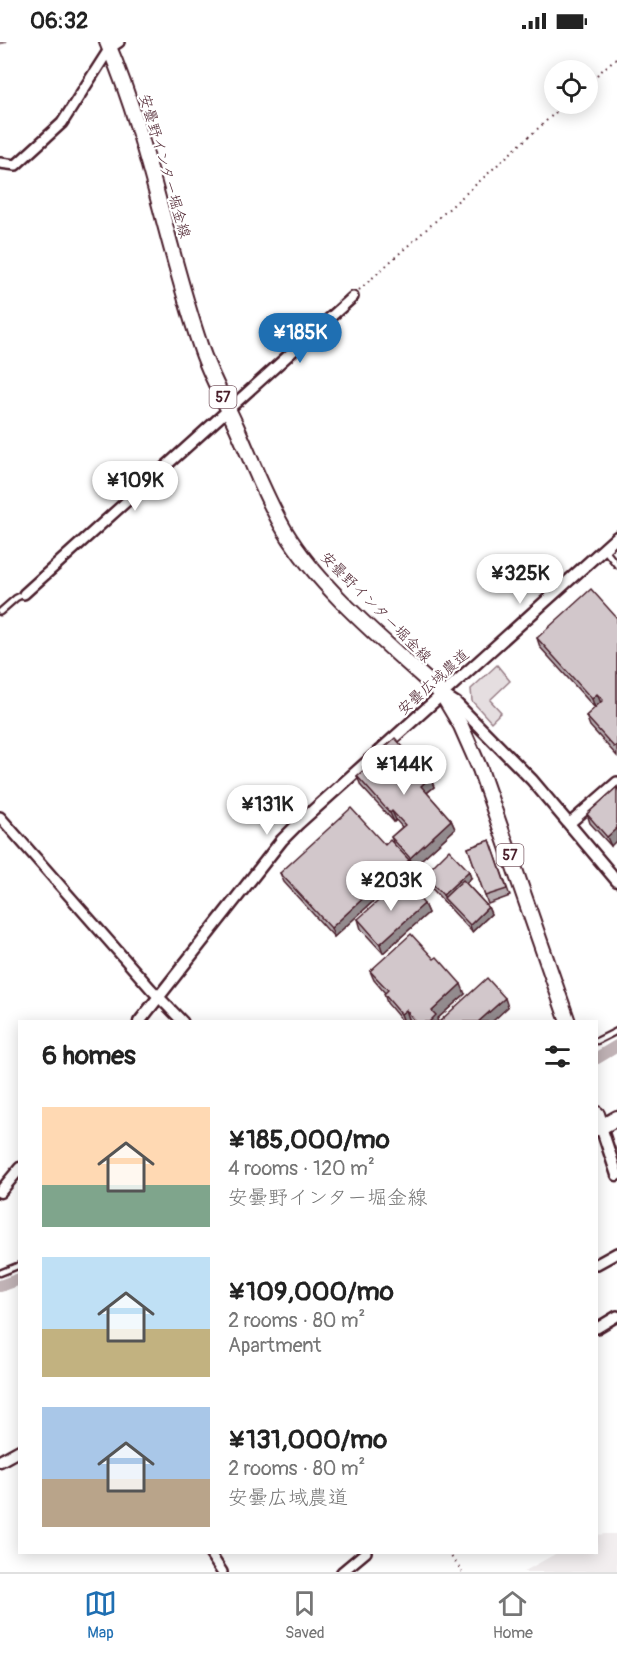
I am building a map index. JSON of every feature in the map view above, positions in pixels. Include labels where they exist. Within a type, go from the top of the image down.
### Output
[{"type":"main road","name":"安曇野インター堀金線","points":[[112,44],[153,172],[201,348],[285,531],[304,558],[371,629],[442,694],[461,726],[480,769],[567,1020]]},
{"type":"main road","points":[[598,1124],[617,1118]]},
{"type":"street","points":[[0,163],[16,165],[62,123],[112,44]]},
{"type":"street","points":[[24,594],[353,297]]},
{"type":"street","name":"安曇広域農道","points":[[141,1020],[282,840],[442,694],[607,554],[617,537]]},
{"type":"street","points":[[442,694],[456,703],[532,780],[617,881]]},
{"type":"street","points":[[570,823],[617,782]]},
{"type":"street","points":[[0,817],[181,1020]]},
{"type":"street","points":[[598,1124],[617,1175]]},
{"type":"street","points":[[0,1192],[18,1170]]},
{"type":"street","points":[[598,1263],[617,1253]]},
{"type":"street","points":[[598,1327],[617,1316]]},
{"type":"street","points":[[0,1461],[18,1451]]},
{"type":"street","points":[[210,1554],[222,1572]]},
{"type":"street","points":[[342,1572],[364,1554]]},
{"type":"lane","points":[[607,554],[617,565]]},
{"type":"lane","points":[[0,612],[24,594]]},
{"type":"lane","points":[[598,1040],[617,1031]]},
{"type":"lane","points":[[0,1273],[18,1266]]},
{"type":"path","points":[[598,74],[617,57]]},
{"type":"path","points":[[353,297],[363,284],[554,114]]},
{"type":"path","points":[[449,1554],[462,1572]]},
{"type":"shaded area","points":[[497,665],[510,681],[490,700],[501,712],[491,722],[472,701],[471,689]]},
{"type":"shaded area","points":[[617,1534],[617,1572],[523,1572],[555,1554],[598,1554],[598,1535]]},
{"type":"building","points":[[591,589],[617,618],[617,745],[614,747],[586,716],[603,700],[597,694],[592,699],[537,638]]},
{"type":"building","points":[[395,738],[430,777],[421,786],[451,820],[410,858],[391,837],[405,825],[392,811],[390,813],[357,776],[365,769],[363,767]]},
{"type":"building","points":[[617,787],[617,828],[607,837],[587,814]]},
{"type":"building","points":[[351,808],[385,845],[390,840],[409,860],[398,870],[396,868],[331,928],[280,873]]},
{"type":"building","points":[[490,840],[507,889],[485,896],[468,848]]},
{"type":"building","points":[[449,850],[469,871],[443,895],[424,875]]},
{"type":"building","points":[[403,879],[424,904],[380,944],[358,919]]},
{"type":"building","points":[[463,880],[488,907],[470,925],[444,898]]},
{"type":"building","points":[[411,934],[434,959],[437,957],[461,984],[432,1011],[436,1015],[431,1020],[414,1020],[406,1010],[401,1014],[384,994],[388,990],[370,971]]},
{"type":"building","points":[[487,978],[505,998],[480,1020],[441,1020]]},
{"type":"waterway","points":[[0,43],[5,42]]},
{"type":"waterway","points":[[598,1057],[617,1046]]},
{"type":"waterway","points":[[0,1286],[18,1280]]}]
